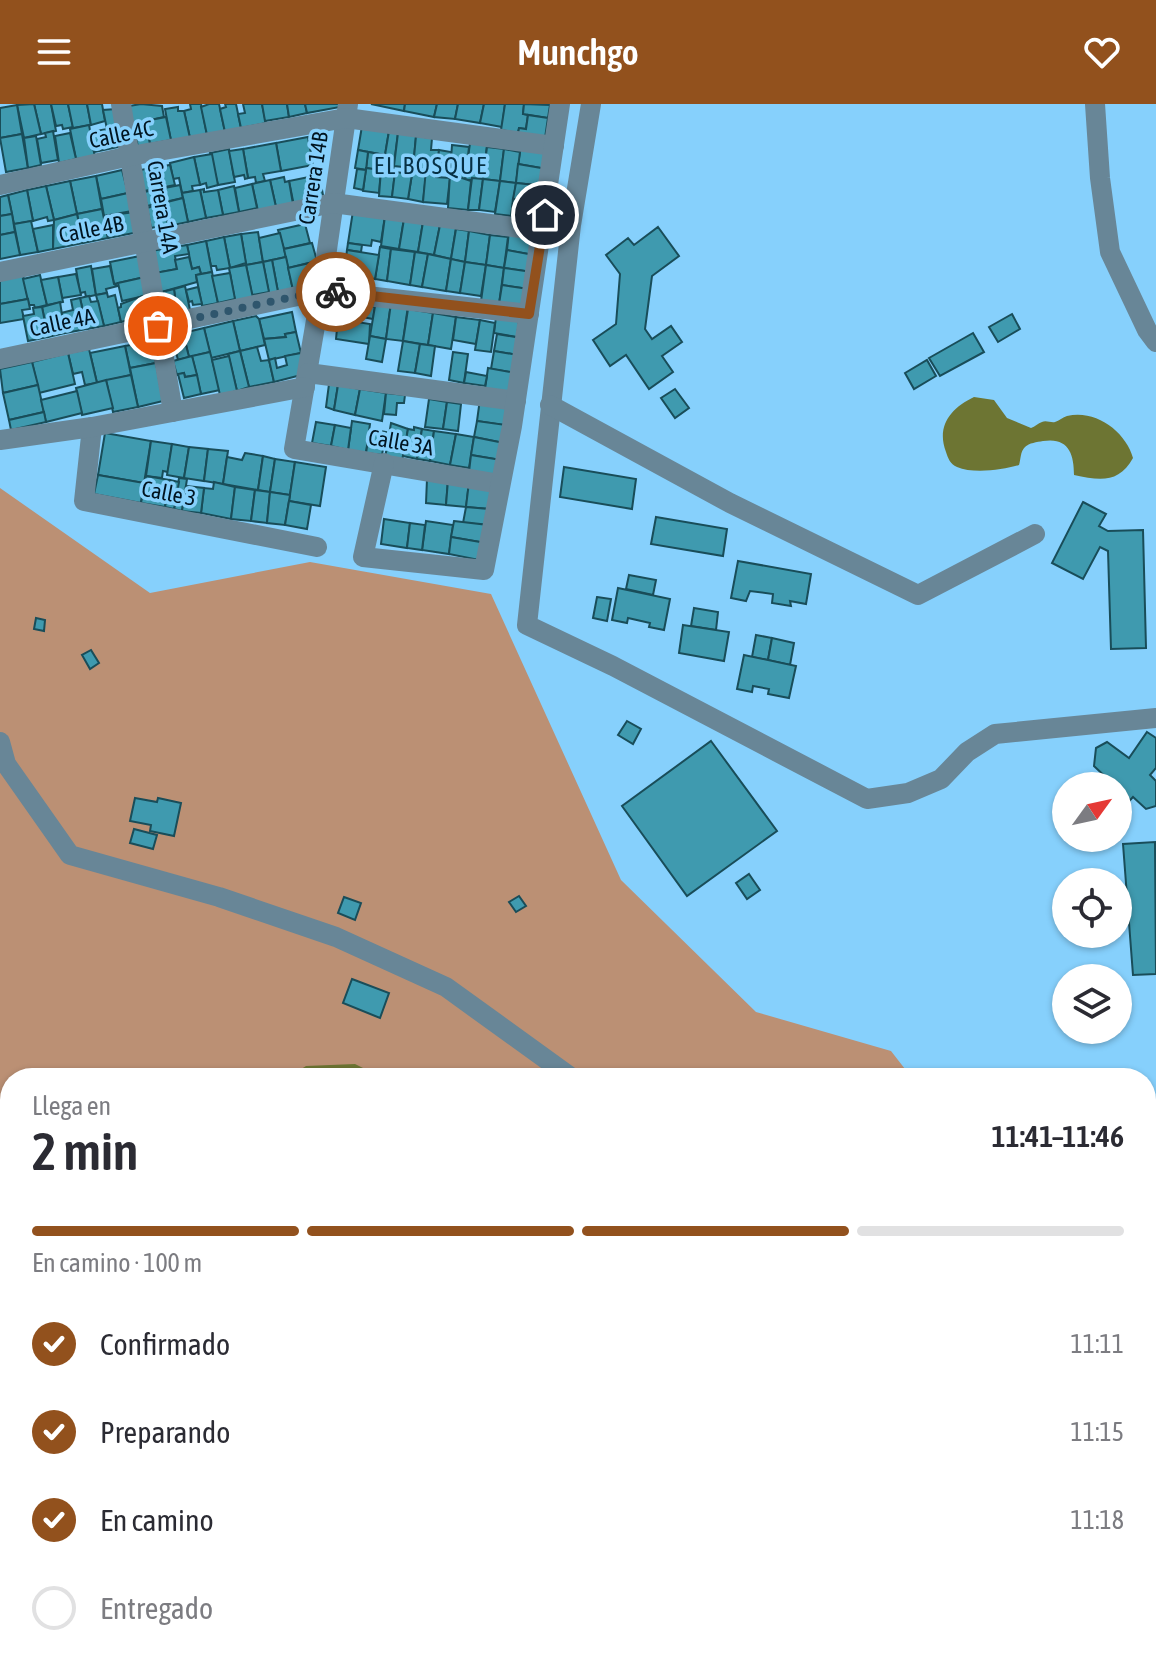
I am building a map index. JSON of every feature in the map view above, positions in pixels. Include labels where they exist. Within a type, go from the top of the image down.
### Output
[{"type":"street","name":"Carrera 14A","points":[[121,104],[173,412]]},
{"type":"street","points":[[384,463],[363,557],[484,570],[516,401],[560,104]]},
{"type":"street","points":[[591,104],[571,225],[527,625],[613,666],[867,799],[908,793],[941,779],[967,752],[995,734],[1156,718]]},
{"type":"street","points":[[1095,104],[1100,178],[1110,252],[1147,330],[1156,342]]},
{"type":"street","name":"Calle 4C","points":[[0,185],[347,111],[554,146]]},
{"type":"street","name":"Carrera 14B","points":[[294,449],[347,111]]},
{"type":"street","name":"Calle 4B","points":[[0,272],[333,203],[542,231]]},
{"type":"street","name":"Calle 4A","points":[[0,359],[321,291],[529,314]]},
{"type":"street","points":[[0,438],[92,427],[173,412],[306,380],[516,401]]},
{"type":"street","points":[[550,405],[730,503],[918,595],[1035,534]]},
{"type":"street","name":"Calle 3","points":[[92,427],[84,501],[317,547]]},
{"type":"street","name":"Calle 3A","points":[[294,449],[500,484]]},
{"type":"street","points":[[0,742],[6,764],[70,855],[219,897],[336,937],[446,987],[558,1068]]},
{"type":"shaded area","points":[[974,397],[994,400],[1007,418],[1031,428],[1044,421],[1055,422],[1067,416],[1099,419],[1124,439],[1133,458],[1115,476],[1093,478],[1074,475],[1068,448],[1052,440],[1027,446],[1022,451],[1019,465],[988,470],[957,467],[951,463],[943,443],[944,426],[952,412]]},
{"type":"shaded area","points":[[0,488],[150,593],[310,562],[491,594],[621,880],[756,1012],[891,1051],[904,1068],[0,1068]]},
{"type":"shaded area","points":[[355,1064],[363,1068],[303,1068]]},
{"type":"building","points":[[34,104],[51,104],[56,131],[41,134]]},
{"type":"building","points":[[34,104],[41,134],[24,138],[17,105]]},
{"type":"building","points":[[51,104],[68,104],[73,127],[63,129],[62,125],[56,126]]},
{"type":"building","points":[[68,104],[87,104],[91,125],[73,128]]},
{"type":"building","points":[[87,104],[102,104],[105,121],[91,125]]},
{"type":"building","points":[[190,104],[201,104],[207,135],[190,138],[184,111],[191,109]]},
{"type":"building","points":[[219,104],[225,132],[207,135],[201,107]]},
{"type":"building","points":[[225,104],[236,104],[241,128],[225,132],[220,109],[226,107]]},
{"type":"building","points":[[243,104],[262,104],[266,123],[241,128],[238,114],[245,113]]},
{"type":"building","points":[[262,104],[287,104],[289,117],[265,121]]},
{"type":"building","points":[[287,104],[305,104],[307,113],[289,117]]},
{"type":"building","points":[[305,104],[340,104],[340,107],[307,113]]},
{"type":"building","points":[[371,104],[405,104],[404,111]]},
{"type":"building","points":[[405,104],[437,104],[434,117],[404,111]]},
{"type":"building","points":[[437,104],[458,104],[455,119],[434,117]]},
{"type":"building","points":[[458,104],[484,104],[480,123],[455,119]]},
{"type":"building","points":[[484,104],[505,104],[502,127],[480,123]]},
{"type":"building","points":[[505,104],[524,104],[523,114],[528,115],[526,129],[519,128],[518,133],[501,130]]},
{"type":"building","points":[[524,104],[550,105],[548,118],[523,114]]},
{"type":"building","points":[[17,105],[22,134],[0,138],[0,108]]},
{"type":"building","points":[[129,106],[162,106],[164,117],[133,124]]},
{"type":"building","points":[[178,107],[178,111],[184,111],[190,138],[171,141],[165,109]]},
{"type":"building","points":[[116,109],[119,127],[107,129],[103,110]]},
{"type":"building","points":[[528,115],[548,118],[545,138],[518,133],[519,128],[526,129]]},
{"type":"building","points":[[166,117],[171,140],[150,144],[145,121]]},
{"type":"building","points":[[145,121],[150,144],[138,147],[133,124]]},
{"type":"building","points":[[89,125],[95,157],[76,159],[70,129]]},
{"type":"building","points":[[362,126],[389,131],[385,155],[358,150]]},
{"type":"building","points":[[119,127],[123,146],[94,152],[90,132]]},
{"type":"building","points":[[53,131],[58,160],[41,163],[37,139]]},
{"type":"building","points":[[389,131],[398,133],[393,172],[366,168],[368,152],[385,155]]},
{"type":"building","points":[[70,133],[76,159],[59,163],[55,136]]},
{"type":"building","points":[[398,133],[416,136],[413,168],[394,166]]},
{"type":"building","points":[[22,134],[28,168],[6,172],[0,138]]},
{"type":"building","points":[[36,136],[41,165],[28,168],[24,138]]},
{"type":"building","points":[[416,136],[432,138],[431,150],[439,150],[437,170],[413,168]]},
{"type":"building","points":[[308,137],[313,165],[281,171],[276,143]]},
{"type":"building","points":[[276,143],[281,171],[263,174],[265,181],[256,183],[255,177],[248,178],[243,149]]},
{"type":"building","points":[[470,143],[487,145],[483,179],[465,180]]},
{"type":"building","points":[[452,145],[469,147],[465,180],[459,179],[459,175],[450,174]]},
{"type":"building","points":[[521,146],[550,151],[547,169],[518,164]]},
{"type":"building","points":[[487,147],[504,149],[500,181],[483,179]]},
{"type":"building","points":[[229,149],[235,182],[218,185],[210,153]]},
{"type":"building","points":[[243,149],[248,178],[245,179],[244,175],[234,177],[229,151]]},
{"type":"building","points":[[504,149],[520,152],[516,183],[500,181]]},
{"type":"building","points":[[358,150],[368,152],[366,170],[355,168]]},
{"type":"building","points":[[439,150],[451,152],[450,172],[437,170]]},
{"type":"building","points":[[212,154],[218,185],[207,188],[206,183],[200,185],[194,157]]},
{"type":"building","points":[[194,157],[200,185],[192,186],[193,191],[182,193],[179,178],[173,179],[170,163]]},
{"type":"building","points":[[518,164],[547,169],[545,186],[516,183]]},
{"type":"building","points":[[170,165],[175,185],[144,191],[140,170]]},
{"type":"building","points":[[366,168],[381,170],[379,193],[363,191]]},
{"type":"building","points":[[413,168],[421,168],[420,173],[426,174],[423,202],[408,199]]},
{"type":"building","points":[[357,169],[366,170],[363,190],[354,188]]},
{"type":"building","points":[[426,169],[437,170],[436,177],[450,178],[447,204],[423,202]]},
{"type":"building","points":[[122,170],[128,193],[101,199],[96,176]]},
{"type":"building","points":[[381,170],[395,172],[392,197],[379,196]]},
{"type":"building","points":[[395,172],[412,174],[408,199],[392,197]]},
{"type":"building","points":[[450,174],[471,181],[468,210],[448,208]]},
{"type":"building","points":[[319,175],[324,200],[294,206],[289,181]]},
{"type":"building","points":[[96,176],[102,209],[77,214],[70,181]]},
{"type":"building","points":[[284,177],[285,182],[289,181],[293,204],[276,207],[270,180]]},
{"type":"building","points":[[472,178],[483,179],[479,210],[468,210]]},
{"type":"building","points":[[483,179],[500,181],[495,212],[479,210]]},
{"type":"building","points":[[270,180],[276,207],[258,211],[252,184]]},
{"type":"building","points":[[70,181],[77,214],[54,220],[46,186]]},
{"type":"building","points":[[500,181],[516,183],[511,216],[495,214]]},
{"type":"building","points":[[516,183],[545,186],[543,204],[513,199]]},
{"type":"building","points":[[252,184],[257,208],[239,212],[235,188]]},
{"type":"building","points":[[180,185],[183,198],[147,206],[144,192]]},
{"type":"building","points":[[46,186],[54,220],[48,221],[47,217],[33,221],[27,190]]},
{"type":"building","points":[[234,186],[239,212],[223,215],[218,190]]},
{"type":"building","points":[[204,189],[204,192],[218,190],[223,215],[206,218],[200,190]]},
{"type":"building","points":[[27,190],[33,221],[14,224],[8,195]]},
{"type":"building","points":[[200,190],[206,218],[188,222],[182,193]]},
{"type":"building","points":[[128,193],[132,211],[104,216],[101,199]]},
{"type":"building","points":[[8,195],[12,214],[0,216],[0,197]]},
{"type":"building","points":[[183,198],[188,222],[168,226],[163,203]]},
{"type":"building","points":[[513,199],[542,203],[539,223],[511,218]]},
{"type":"building","points":[[163,203],[168,224],[151,228],[147,208]]},
{"type":"building","points":[[102,209],[108,238],[83,243],[77,214]]},
{"type":"building","points":[[353,211],[385,216],[381,242],[372,240],[371,246],[348,243]]},
{"type":"building","points":[[135,212],[139,232],[108,238],[104,216]]},
{"type":"building","points":[[12,214],[15,232],[0,235],[0,216]]},
{"type":"building","points":[[77,214],[83,243],[53,249],[54,220]]},
{"type":"building","points":[[385,216],[404,219],[399,249],[381,246]]},
{"type":"building","points":[[404,219],[423,222],[418,252],[399,249]]},
{"type":"building","points":[[31,221],[38,252],[20,255],[14,224]]},
{"type":"building","points":[[423,222],[440,225],[434,255],[418,252]]},
{"type":"building","points":[[305,224],[310,243],[284,249],[278,230]]},
{"type":"building","points":[[53,225],[53,249],[38,252],[33,229]]},
{"type":"building","points":[[440,225],[456,228],[451,259],[434,255]]},
{"type":"building","points":[[658,227],[679,256],[652,276],[645,329],[652,339],[671,326],[682,342],[662,356],[673,372],[649,389],[626,355],[610,366],[593,340],[616,324],[620,274],[606,255],[628,238],[634,245]]},
{"type":"building","points":[[456,229],[469,231],[465,262],[451,259]]},
{"type":"building","points":[[469,231],[490,235],[486,265],[465,262]]},
{"type":"building","points":[[509,231],[537,236],[534,255],[507,250]]},
{"type":"building","points":[[15,232],[20,255],[0,259],[0,235]]},
{"type":"building","points":[[258,232],[263,262],[246,265],[241,234]]},
{"type":"building","points":[[280,233],[286,257],[263,262],[259,238]]},
{"type":"building","points":[[241,234],[246,263],[230,268],[224,237]]},
{"type":"building","points":[[490,235],[508,237],[504,268],[486,265]]},
{"type":"building","points":[[224,237],[230,268],[217,270],[216,266],[211,266],[206,241]]},
{"type":"building","points":[[206,241],[212,272],[201,274],[199,267],[192,269],[187,245]]},
{"type":"building","points":[[312,243],[317,261],[288,268],[284,249]]},
{"type":"building","points":[[348,243],[362,245],[361,252],[347,250]]},
{"type":"building","points":[[187,245],[189,254],[175,256],[177,269],[155,273],[151,251]]},
{"type":"building","points":[[380,247],[391,249],[387,281],[375,279]]},
{"type":"building","points":[[391,249],[415,252],[410,285],[387,281]]},
{"type":"building","points":[[347,250],[379,255],[375,279],[344,274]]},
{"type":"building","points":[[507,250],[534,255],[532,272],[504,268]]},
{"type":"building","points":[[415,252],[428,254],[422,287],[410,285]]},
{"type":"building","points":[[428,254],[451,259],[446,291],[422,287]]},
{"type":"building","points":[[140,256],[145,277],[114,284],[110,262]]},
{"type":"building","points":[[189,257],[192,269],[199,267],[201,274],[196,275],[197,282],[158,293],[155,273],[177,269],[175,260]]},
{"type":"building","points":[[286,257],[293,290],[278,292],[272,260]]},
{"type":"building","points":[[451,259],[465,262],[460,293],[446,291]]},
{"type":"building","points":[[272,260],[278,292],[269,294],[263,262]]},
{"type":"building","points":[[263,262],[269,292],[252,295],[246,265]]},
{"type":"building","points":[[314,262],[319,284],[293,290],[288,268]]},
{"type":"building","points":[[465,262],[486,265],[481,296],[460,293]]},
{"type":"building","points":[[246,265],[253,298],[235,301],[229,268]]},
{"type":"building","points":[[486,265],[504,268],[499,304],[481,301]]},
{"type":"building","points":[[91,266],[96,295],[86,297],[85,292],[80,293],[76,269]]},
{"type":"building","points":[[110,266],[114,284],[118,286],[96,295],[92,269]]},
{"type":"building","points":[[504,268],[532,272],[529,289],[502,285]]},
{"type":"building","points":[[212,272],[218,303],[202,306],[196,275]]},
{"type":"building","points":[[230,273],[235,299],[218,303],[212,276]]},
{"type":"building","points":[[76,274],[81,295],[62,298],[58,277]]},
{"type":"building","points":[[23,275],[28,299],[0,304],[0,279]]},
{"type":"building","points":[[40,275],[47,305],[35,308],[29,305],[23,279]]},
{"type":"building","points":[[58,277],[63,302],[47,305],[41,280]]},
{"type":"building","points":[[145,277],[149,295],[122,301],[118,283]]},
{"type":"building","points":[[502,285],[529,289],[527,308],[499,304]]},
{"type":"building","points":[[185,286],[190,310],[177,313],[174,289]]},
{"type":"building","points":[[198,287],[202,304],[193,305],[186,290]]},
{"type":"building","points":[[174,289],[177,313],[163,316],[158,293]]},
{"type":"building","points":[[107,293],[108,297],[115,295],[121,322],[104,326],[96,295]]},
{"type":"building","points":[[145,295],[150,315],[121,322],[118,308],[121,304]]},
{"type":"building","points":[[89,296],[91,302],[98,301],[104,326],[87,329],[80,298]]},
{"type":"building","points":[[80,298],[87,329],[65,333],[61,313],[73,310],[71,300]]},
{"type":"building","points":[[28,299],[30,309],[22,310],[24,319],[0,323],[0,304]]},
{"type":"building","points":[[338,299],[375,307],[373,319],[336,312]]},
{"type":"building","points":[[376,300],[391,303],[386,339],[370,336]]},
{"type":"building","points":[[60,302],[65,333],[48,337],[42,307]]},
{"type":"building","points":[[391,303],[408,306],[403,341],[386,339]]},
{"type":"building","points":[[42,307],[48,337],[28,341],[23,316],[34,314],[33,308]]},
{"type":"building","points":[[408,309],[433,313],[428,345],[403,341]]},
{"type":"building","points":[[292,312],[296,332],[285,334],[286,337],[264,339],[259,319]]},
{"type":"building","points":[[433,313],[456,317],[451,349],[428,345]]},
{"type":"building","points":[[1012,314],[1020,329],[998,342],[989,327]]},
{"type":"building","points":[[256,316],[265,345],[240,351],[233,321]]},
{"type":"building","points":[[456,317],[480,320],[476,344],[453,340]]},
{"type":"building","points":[[496,317],[519,320],[517,337],[494,333]]},
{"type":"building","points":[[338,319],[370,324],[369,344],[336,339]]},
{"type":"building","points":[[480,320],[495,323],[491,352],[475,350]]},
{"type":"building","points":[[233,321],[240,351],[211,358],[204,328]]},
{"type":"building","points":[[204,328],[210,352],[189,357],[183,333]]},
{"type":"building","points":[[296,332],[301,353],[269,360],[264,339],[286,337],[285,334]]},
{"type":"building","points":[[183,333],[189,357],[178,360],[172,336]]},
{"type":"building","points":[[973,333],[984,352],[940,376],[929,358]]},
{"type":"building","points":[[497,334],[521,338],[518,355],[494,351]]},
{"type":"building","points":[[370,336],[386,339],[382,362],[366,359]]},
{"type":"building","points":[[151,341],[156,363],[130,368],[125,346]]},
{"type":"building","points":[[403,341],[420,344],[415,373],[398,371]]},
{"type":"building","points":[[420,344],[435,346],[431,376],[415,373]]},
{"type":"building","points":[[125,346],[131,375],[97,383],[90,353]]},
{"type":"building","points":[[257,347],[261,361],[269,360],[274,382],[249,387],[240,351]]},
{"type":"building","points":[[89,349],[97,383],[85,385],[82,372],[73,374],[68,353]]},
{"type":"building","points":[[240,351],[249,387],[237,391],[228,354]]},
{"type":"building","points":[[494,351],[518,355],[516,373],[491,369]]},
{"type":"building","points":[[210,352],[220,390],[201,394],[192,356]]},
{"type":"building","points":[[453,352],[468,354],[464,383],[449,380]]},
{"type":"building","points":[[68,353],[75,384],[39,393],[32,362]]},
{"type":"building","points":[[301,353],[305,374],[274,382],[269,360],[275,358],[277,368],[287,365],[285,356]]},
{"type":"building","points":[[192,356],[197,375],[177,375],[173,361]]},
{"type":"building","points":[[229,356],[237,391],[220,395],[212,360]]},
{"type":"building","points":[[927,360],[936,376],[914,389],[905,373]]},
{"type":"building","points":[[32,362],[38,385],[3,393],[0,369]]},
{"type":"building","points":[[156,363],[163,401],[138,407],[130,368]]},
{"type":"building","points":[[488,368],[516,373],[513,393],[485,389]]},
{"type":"building","points":[[466,372],[487,376],[485,386],[464,383]]},
{"type":"building","points":[[184,373],[185,377],[197,375],[201,394],[184,398],[178,374]]},
{"type":"building","points":[[131,375],[138,407],[113,412],[106,380]]},
{"type":"building","points":[[106,380],[113,408],[82,415],[76,388]]},
{"type":"building","points":[[329,384],[338,385],[334,410],[326,407]]},
{"type":"building","points":[[38,385],[44,412],[9,420],[3,393]]},
{"type":"building","points":[[338,385],[360,389],[355,415],[334,410]]},
{"type":"building","points":[[360,389],[386,393],[382,421],[355,415]]},
{"type":"building","points":[[675,389],[689,408],[675,418],[661,398]]},
{"type":"building","points":[[77,391],[82,413],[46,422],[41,400]]},
{"type":"building","points":[[386,393],[405,395],[404,403],[397,403],[396,415],[384,414]]},
{"type":"building","points":[[429,399],[447,402],[443,429],[425,427]]},
{"type":"building","points":[[480,399],[514,405],[510,426],[477,421]]},
{"type":"building","points":[[447,402],[461,404],[458,431],[443,429]]},
{"type":"building","points":[[44,412],[46,422],[11,430],[9,420]]},
{"type":"building","points":[[352,421],[370,424],[366,453],[348,450]]},
{"type":"building","points":[[477,421],[506,425],[504,443],[474,437]]},
{"type":"building","points":[[316,422],[335,425],[331,446],[312,443]]},
{"type":"building","points":[[391,423],[408,429],[402,461],[385,458]]},
{"type":"building","points":[[335,425],[351,428],[348,450],[331,446]]},
{"type":"building","points":[[414,427],[422,429],[417,459],[403,456],[408,429],[414,430]]},
{"type":"building","points":[[370,429],[386,432],[382,455],[366,453]]},
{"type":"building","points":[[422,429],[434,431],[430,461],[417,459]]},
{"type":"building","points":[[434,431],[456,434],[450,465],[430,461]]},
{"type":"building","points":[[105,433],[151,441],[144,483],[98,475]]},
{"type":"building","points":[[456,434],[474,437],[469,468],[450,465]]},
{"type":"building","points":[[474,437],[504,443],[501,460],[471,455]]},
{"type":"building","points":[[151,441],[172,444],[168,472],[163,471],[162,478],[146,476]]},
{"type":"building","points":[[172,444],[189,447],[184,478],[167,475]]},
{"type":"building","points":[[189,447],[208,449],[204,481],[184,478]]},
{"type":"building","points":[[208,449],[228,451],[223,484],[204,481]]},
{"type":"building","points":[[245,453],[263,456],[258,490],[223,484],[227,457],[242,460]]},
{"type":"building","points":[[471,455],[501,460],[498,477],[469,472]]},
{"type":"building","points":[[263,456],[275,459],[270,492],[258,490]]},
{"type":"building","points":[[275,459],[295,462],[290,495],[270,492]]},
{"type":"building","points":[[295,462],[326,467],[320,506],[289,501]]},
{"type":"building","points":[[564,467],[636,479],[632,509],[560,497]]},
{"type":"building","points":[[98,475],[144,483],[141,503],[94,494]]},
{"type":"building","points":[[146,476],[170,480],[165,507],[141,503]]},
{"type":"building","points":[[179,478],[187,479],[182,511],[174,509]]},
{"type":"building","points":[[427,479],[448,480],[446,505],[426,503]]},
{"type":"building","points":[[170,480],[179,482],[174,509],[165,507]]},
{"type":"building","points":[[448,480],[469,482],[466,507],[446,505]]},
{"type":"building","points":[[214,482],[235,487],[231,519],[201,513],[204,488],[213,489]]},
{"type":"building","points":[[469,482],[492,485],[489,509],[466,507]]},
{"type":"building","points":[[186,486],[204,488],[201,513],[182,511]]},
{"type":"building","points":[[235,487],[255,490],[251,521],[231,519]]},
{"type":"building","points":[[255,490],[270,492],[267,523],[251,521]]},
{"type":"building","points":[[270,492],[290,495],[285,525],[267,523]]},
{"type":"building","points":[[289,501],[311,505],[307,529],[285,525]]},
{"type":"building","points":[[1083,502],[1106,514],[1099,526],[1108,531],[1143,530],[1146,648],[1111,649],[1108,551],[1100,547],[1083,579],[1052,563]]},
{"type":"building","points":[[466,507],[489,509],[488,525],[463,523]]},
{"type":"building","points":[[656,517],[727,529],[723,556],[651,544]]},
{"type":"building","points":[[384,519],[410,523],[407,548],[381,544]]},
{"type":"building","points":[[426,521],[453,525],[449,554],[422,550]]},
{"type":"building","points":[[454,521],[488,525],[486,543],[451,537]]},
{"type":"building","points":[[410,523],[425,525],[422,550],[407,548]]},
{"type":"building","points":[[451,537],[486,543],[484,561],[449,554]]},
{"type":"building","points":[[738,561],[811,574],[806,604],[790,601],[791,606],[772,603],[773,594],[750,591],[746,601],[731,598]]},
{"type":"building","points":[[629,575],[656,580],[653,595],[626,589]]},
{"type":"building","points":[[618,588],[670,599],[664,630],[628,618],[627,623],[612,620]]},
{"type":"building","points":[[597,597],[611,599],[607,621],[593,618]]},
{"type":"building","points":[[694,608],[718,612],[716,630],[691,626]]},
{"type":"building","points":[[36,618],[45,620],[44,631],[34,629]]},
{"type":"building","points":[[683,625],[729,632],[724,661],[679,653]]},
{"type":"building","points":[[756,635],[772,638],[768,660],[752,657]]},
{"type":"building","points":[[772,638],[794,643],[790,665],[768,660]]},
{"type":"building","points":[[91,650],[99,663],[90,669],[82,655]]},
{"type":"building","points":[[744,655],[796,666],[789,698],[768,694],[769,689],[753,686],[752,692],[737,689]]},
{"type":"building","points":[[627,721],[641,729],[633,744],[618,735]]},
{"type":"building","points":[[1147,732],[1156,738],[1156,768],[1150,775],[1156,781],[1156,806],[1146,809],[1132,798],[1132,772],[1100,772],[1094,766],[1096,748],[1107,742],[1129,758]]},
{"type":"building","points":[[711,741],[777,831],[687,896],[622,806]]},
{"type":"building","points":[[135,798],[157,802],[158,798],[181,803],[174,836],[150,831],[151,825],[130,821]]},
{"type":"building","points":[[134,829],[157,835],[153,849],[130,843]]},
{"type":"building","points":[[1155,842],[1156,974],[1133,975],[1132,868],[1125,868],[1124,852],[1132,852],[1132,843]]},
{"type":"building","points":[[749,874],[760,890],[747,899],[736,883]]},
{"type":"building","points":[[519,896],[526,906],[516,912],[509,902]]},
{"type":"building","points":[[344,897],[361,903],[355,920],[338,913]]},
{"type":"building","points":[[352,979],[389,993],[380,1018],[343,1003]]},
{"type":"way so far","points":[[158,326],[321,291],[336,292]]},
{"type":"district","name":"EL BOSQUE","points":[[431,166]]},
{"type":"route","points":[[336,292],[529,314],[545,215]]}]
